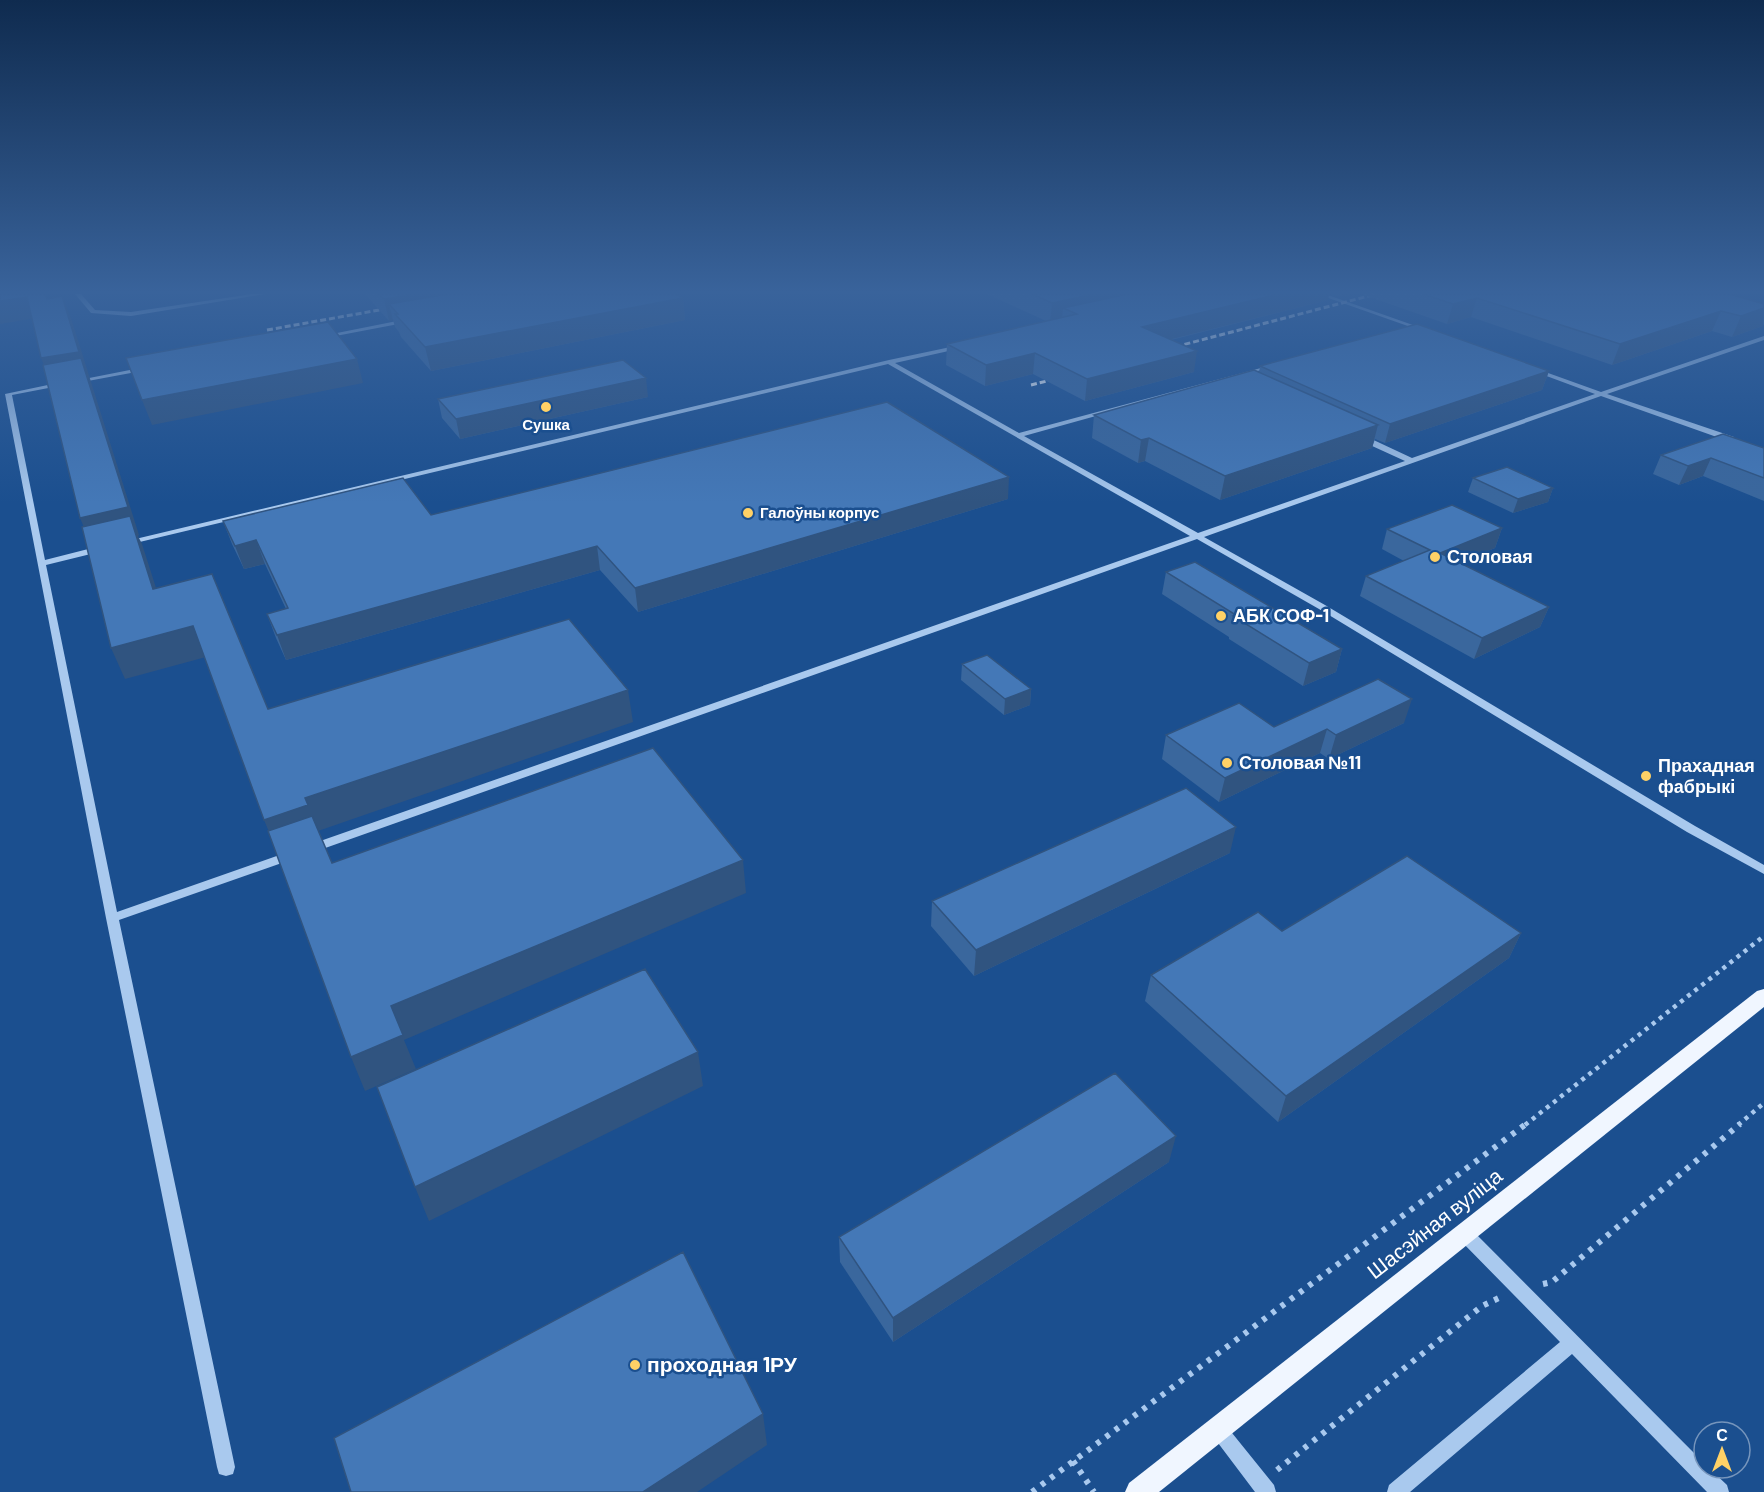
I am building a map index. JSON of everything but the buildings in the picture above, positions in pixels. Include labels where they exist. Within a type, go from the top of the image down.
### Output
[{"type":"main road","name":"Шасэйная вуліца","points":[[1138,1492],[1760,1004]]},
{"type":"lane","points":[[121,544],[883,364]]},
{"type":"lane","points":[[893,364],[1333,613],[1691,830],[1764,870]]},
{"type":"lane","points":[[1019,435],[1276,364]]},
{"type":"lane","points":[[112,918],[1689,364]]},
{"type":"lane","points":[[160,366],[4,395],[42,563],[112,918],[226,1467]]},
{"type":"lane","points":[[1527,367],[1742,443]]},
{"type":"lane","points":[[1228,377],[1239,382]]},
{"type":"lane","points":[[1358,436],[1412,461]]},
{"type":"lane","points":[[42,563],[109,547]]},
{"type":"lane","points":[[1465,1234],[1720,1492]]},
{"type":"lane","points":[[1396,1492],[1573,1342]]},
{"type":"lane","points":[[1218,1429],[1267,1492]]},
{"type":"path","points":[[1032,1492],[1512,1135],[1764,936]]},
{"type":"path","points":[[1073,1461],[1094,1492]]},
{"type":"railway","points":[[1031,385],[1063,377]]},
{"type":"place","name":"Сушка","points":[[546,407]]},
{"type":"place","name":"Галоўны корпус","points":[[748,513]]},
{"type":"place","name":"Столовая","points":[[1435,557]]},
{"type":"place","name":"АБК СОФ-1","points":[[1221,616]]},
{"type":"place","name":"Столовая №11","points":[[1227,763]]},
{"type":"place","name":"Прахадная фабрыкі","points":[[1646,776]]},
{"type":"place","name":"проходная 1РУ","points":[[635,1365]]}]
